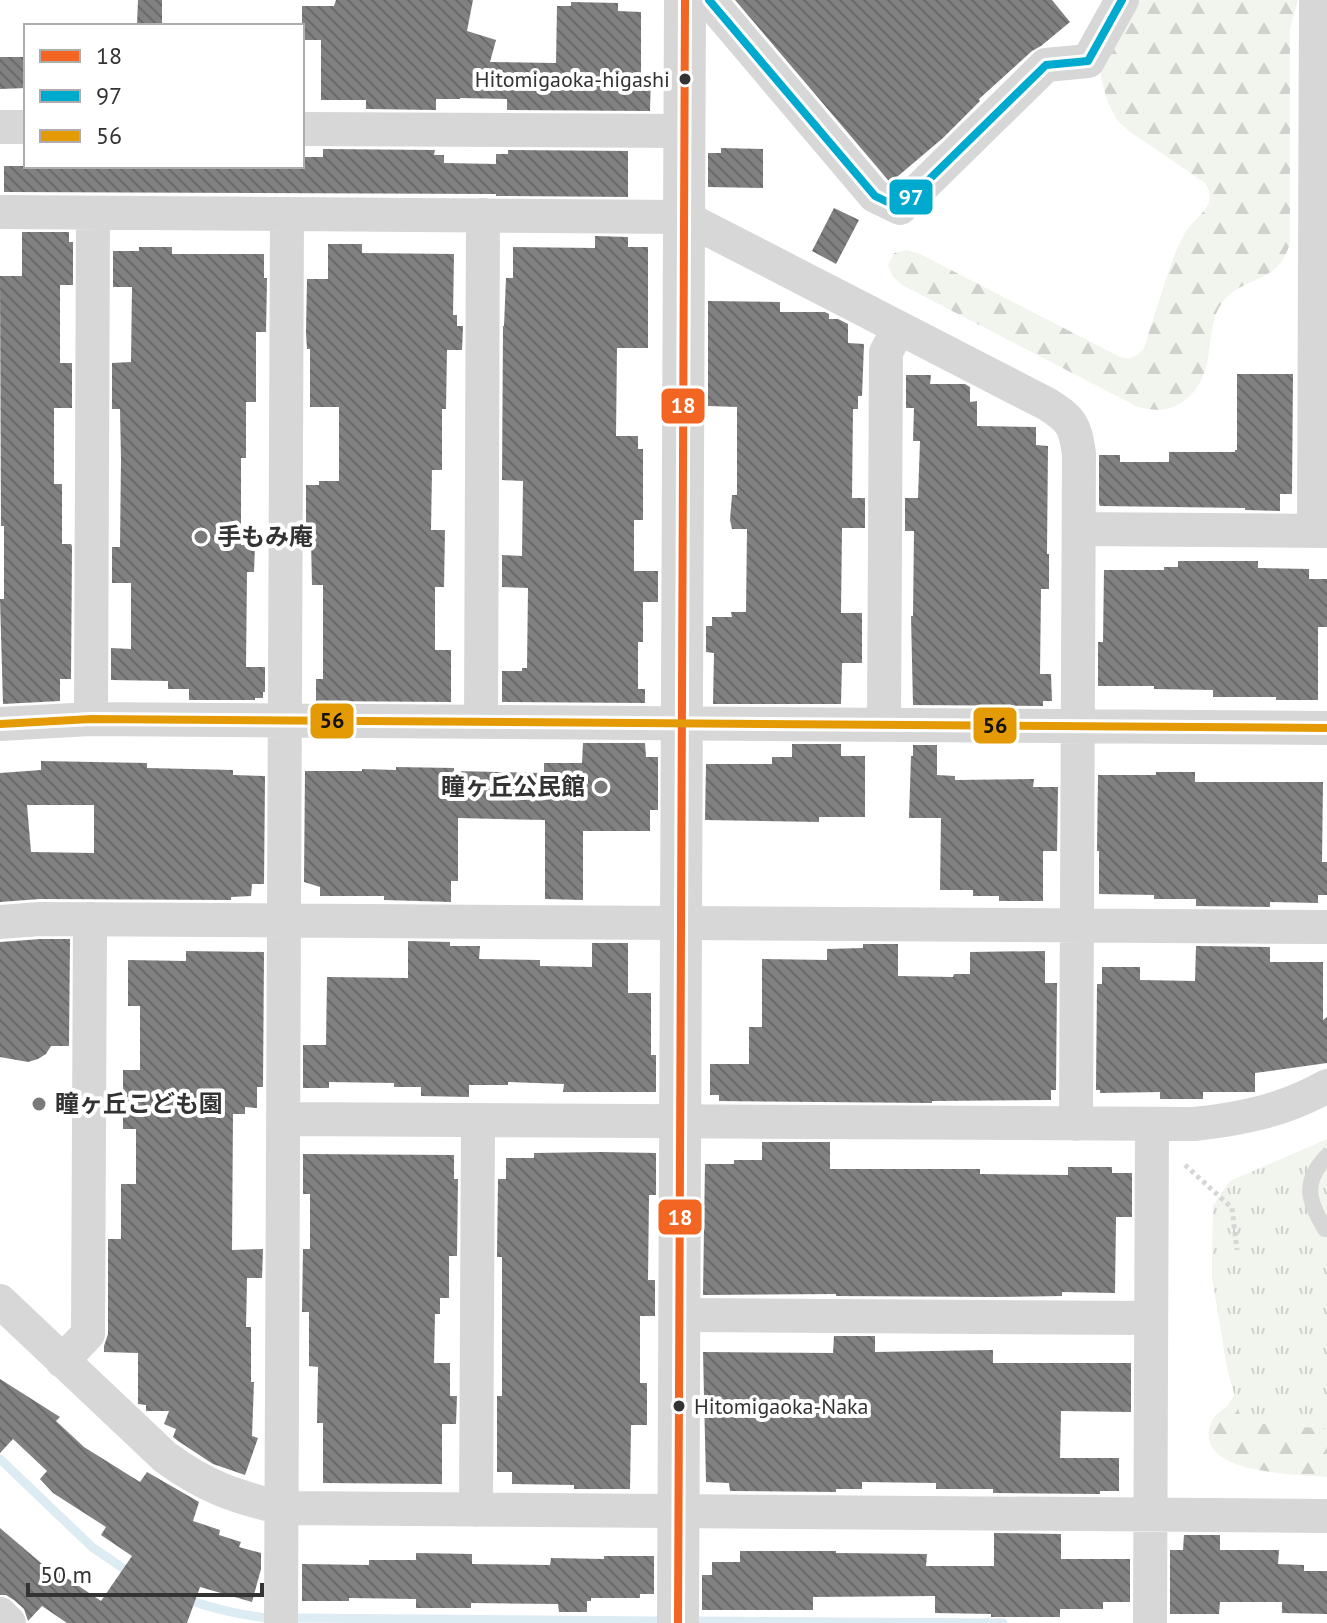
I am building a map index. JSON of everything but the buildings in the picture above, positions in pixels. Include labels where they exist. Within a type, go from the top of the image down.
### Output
[{"type":"street","points":[[678,1623],[685,0]]},
{"type":"street","points":[[709,0],[875,196],[900,208],[1046,65],[1088,61],[1122,0]]},
{"type":"street","points":[[1079,529],[1321,531],[1321,236],[1316,0]]},
{"type":"street","points":[[0,127],[24,127]]},
{"type":"street","points":[[304,129],[684,131]]},
{"type":"street","points":[[0,212],[684,217],[1064,415],[1076,433],[1079,454],[1076,1124]]},
{"type":"street","points":[[91,719],[93,213]]},
{"type":"street","points":[[281,1623],[287,214]]},
{"type":"street","points":[[481,721],[483,215]]},
{"type":"street","points":[[884,724],[886,352],[899,328]]},
{"type":"street","points":[[0,724],[91,719],[1327,728]]},
{"type":"street","points":[[62,1361],[88,1334],[90,919]]},
{"type":"street","points":[[0,922],[90,919],[1327,927]]},
{"type":"street","points":[[284,1119],[1194,1124],[1233,1120],[1272,1111],[1327,1086]]},
{"type":"street","points":[[476,1510],[478,1120]]},
{"type":"street","points":[[1150,1623],[1152,1125]]},
{"type":"street","points":[[0,1301],[165,1457],[189,1475],[244,1499],[282,1508],[1327,1516]]},
{"type":"street","points":[[679,1315],[1151,1318]]},
{"type":"street","points":[[0,1614],[9,1623]]},
{"type":"lane","points":[[1325,1229],[1310,1198],[1310,1184],[1315,1170],[1327,1156]]},
{"type":"path","points":[[1179,1160],[1232,1208],[1237,1250]]},
{"type":"green space","points":[[1136,0],[1298,0],[1290,29],[1290,243],[1277,267],[1239,288],[1222,303],[1216,313],[1199,385],[1184,401],[1159,410],[1138,407],[902,285],[893,277],[888,265],[894,253],[907,250],[920,254],[1120,357],[1131,358],[1144,348],[1178,246],[1210,198],[1205,183],[1129,131],[1117,120],[1108,103],[1100,68]]},
{"type":"green space","points":[[1327,1139],[1327,1429],[1242,1422],[1228,1372],[1212,1277],[1213,1206],[1230,1181]]},
{"type":"green space","points":[[1230,1181],[1327,1392],[1327,1477],[1251,1468],[1217,1453],[1209,1440],[1212,1420],[1235,1394],[1228,1372],[1212,1277],[1213,1206]]},
{"type":"waterway","points":[[0,1459],[92,1547],[133,1575]]},
{"type":"waterway","points":[[183,1598],[225,1611],[268,1618]]},
{"type":"waterway","points":[[297,1618],[658,1621]]},
{"type":"waterway","points":[[697,1621],[1003,1623]]},
{"type":"transit line","name":"18","points":[[678,1623],[685,0]]},
{"type":"transit line","name":"97","points":[[709,0],[875,196],[900,208],[1046,65],[1088,61],[1122,0]]},
{"type":"transit line","name":"56","points":[[0,724],[91,719],[1327,728]]},
{"type":"place","name":"Hitomigaoka-higashi","points":[[685,79]]},
{"type":"place","name":"手もみ庵","points":[[201,537]]},
{"type":"place","name":"瞳ヶ丘公民館","points":[[601,787]]},
{"type":"place","name":"瞳ヶ丘こども園","points":[[39,1104]]},
{"type":"place","name":"Hitomigaoka-Naka","points":[[679,1406]]}]
